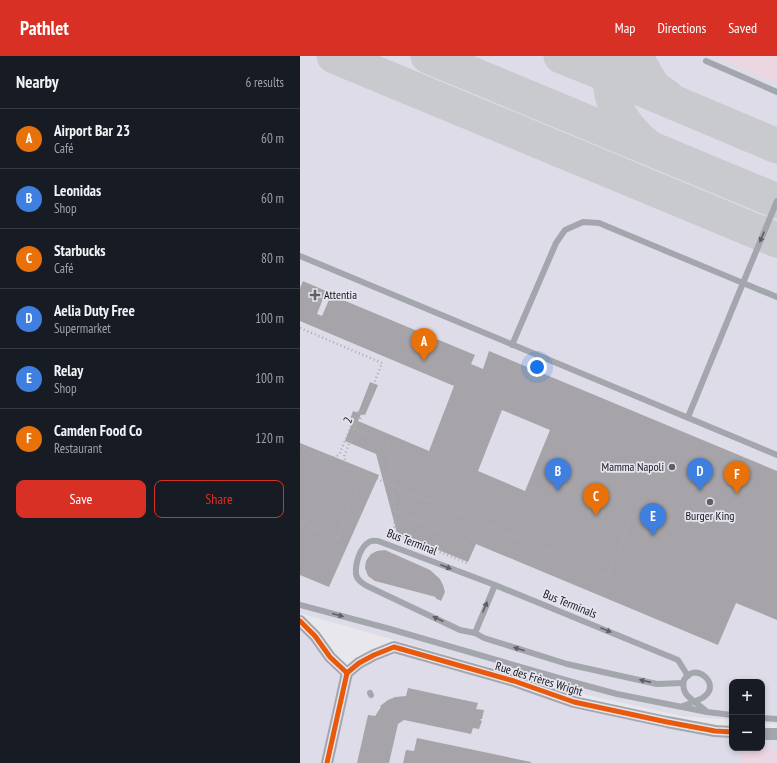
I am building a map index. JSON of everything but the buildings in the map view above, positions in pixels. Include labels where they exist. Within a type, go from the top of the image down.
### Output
[{"type":"street","points":[[300,621],[315,636],[330,656],[347,673],[327,763]]},
{"type":"street","name":"Rue des Frères Wright","points":[[347,673],[359,663],[394,647],[514,681],[574,702],[667,722],[716,731],[729,732]]},
{"type":"street","points":[[765,734],[777,734]]},
{"type":"lane","points":[[706,61],[777,92]]},
{"type":"lane","points":[[688,418],[777,201]]},
{"type":"lane","points":[[512,345],[556,243],[565,230],[583,222],[599,223],[777,297]]},
{"type":"lane","points":[[300,256],[777,455]]},
{"type":"lane","name":"Bus Terminal","points":[[474,633],[460,630],[366,586],[356,575],[359,556],[367,543],[371,541],[378,541],[495,585]]},
{"type":"lane","points":[[495,585],[474,633],[484,638],[582,667],[657,684],[683,683]]},
{"type":"lane","name":"Bus Terminals","points":[[495,585],[678,660],[688,676]]},
{"type":"lane","points":[[300,605],[390,629],[617,694],[707,712],[729,715]]},
{"type":"lane","points":[[682,706],[695,702],[706,695],[710,687],[705,675],[701,673],[696,672],[688,676],[683,683],[684,692],[695,702],[707,712]]},
{"type":"lane","points":[[765,718],[777,719]]},
{"type":"path","points":[[300,328],[382,363],[360,419]]},
{"type":"path","points":[[354,429],[388,444],[396,511],[394,533],[470,564]]},
{"type":"path","points":[[300,447],[329,459],[339,455],[347,435],[351,437]]},
{"type":"path","points":[[300,521],[337,537],[364,473],[608,576],[633,514]]},
{"type":"path","points":[[396,511],[466,542],[489,527]]},
{"type":"shaded area","points":[[300,56],[777,56],[777,724],[765,723],[765,679],[729,679],[729,720],[682,716],[583,694],[300,613]]},
{"type":"shaded area","points":[[713,56],[777,56],[777,83]]},
{"type":"shaded area","points":[[300,621],[347,673],[394,647],[518,689],[667,722],[729,732],[729,751],[765,751],[765,734],[777,734],[777,763],[300,763]]},
{"type":"shaded area","points":[[777,750],[777,763],[741,763],[742,751]]},
{"type":"taxiway","points":[[334,56],[777,240]]},
{"type":"taxiway","points":[[428,56],[777,201]]},
{"type":"taxiway","points":[[561,56],[777,146]]},
{"type":"taxiway","points":[[635,56],[653,87],[667,97]]},
{"type":"taxiway","points":[[611,58],[610,86],[616,106],[629,128],[647,146]]},
{"type":"cycle path","points":[[300,621],[315,636],[330,657],[347,673]]},
{"type":"cycle path","points":[[347,673],[359,663],[394,647],[514,681],[574,702],[667,722],[715,731],[729,732]]},
{"type":"cycle path","points":[[327,763],[347,673]]},
{"type":"place","name":"Attentia","points":[[315,295]]},
{"type":"place","name":"Airport Bar 23","points":[[424,361]]},
{"type":"place","name":"Mamma Napoli","points":[[672,467]]},
{"type":"place","name":"Leonidas","points":[[558,491]]},
{"type":"place","name":"Aelia Duty Free","points":[[700,491]]},
{"type":"place","name":"Camden Food Co","points":[[737,494]]},
{"type":"place","name":"Burger King","points":[[710,502]]},
{"type":"place","name":"Starbucks","points":[[596,516]]},
{"type":"place","name":"Relay","points":[[653,536]]}]
